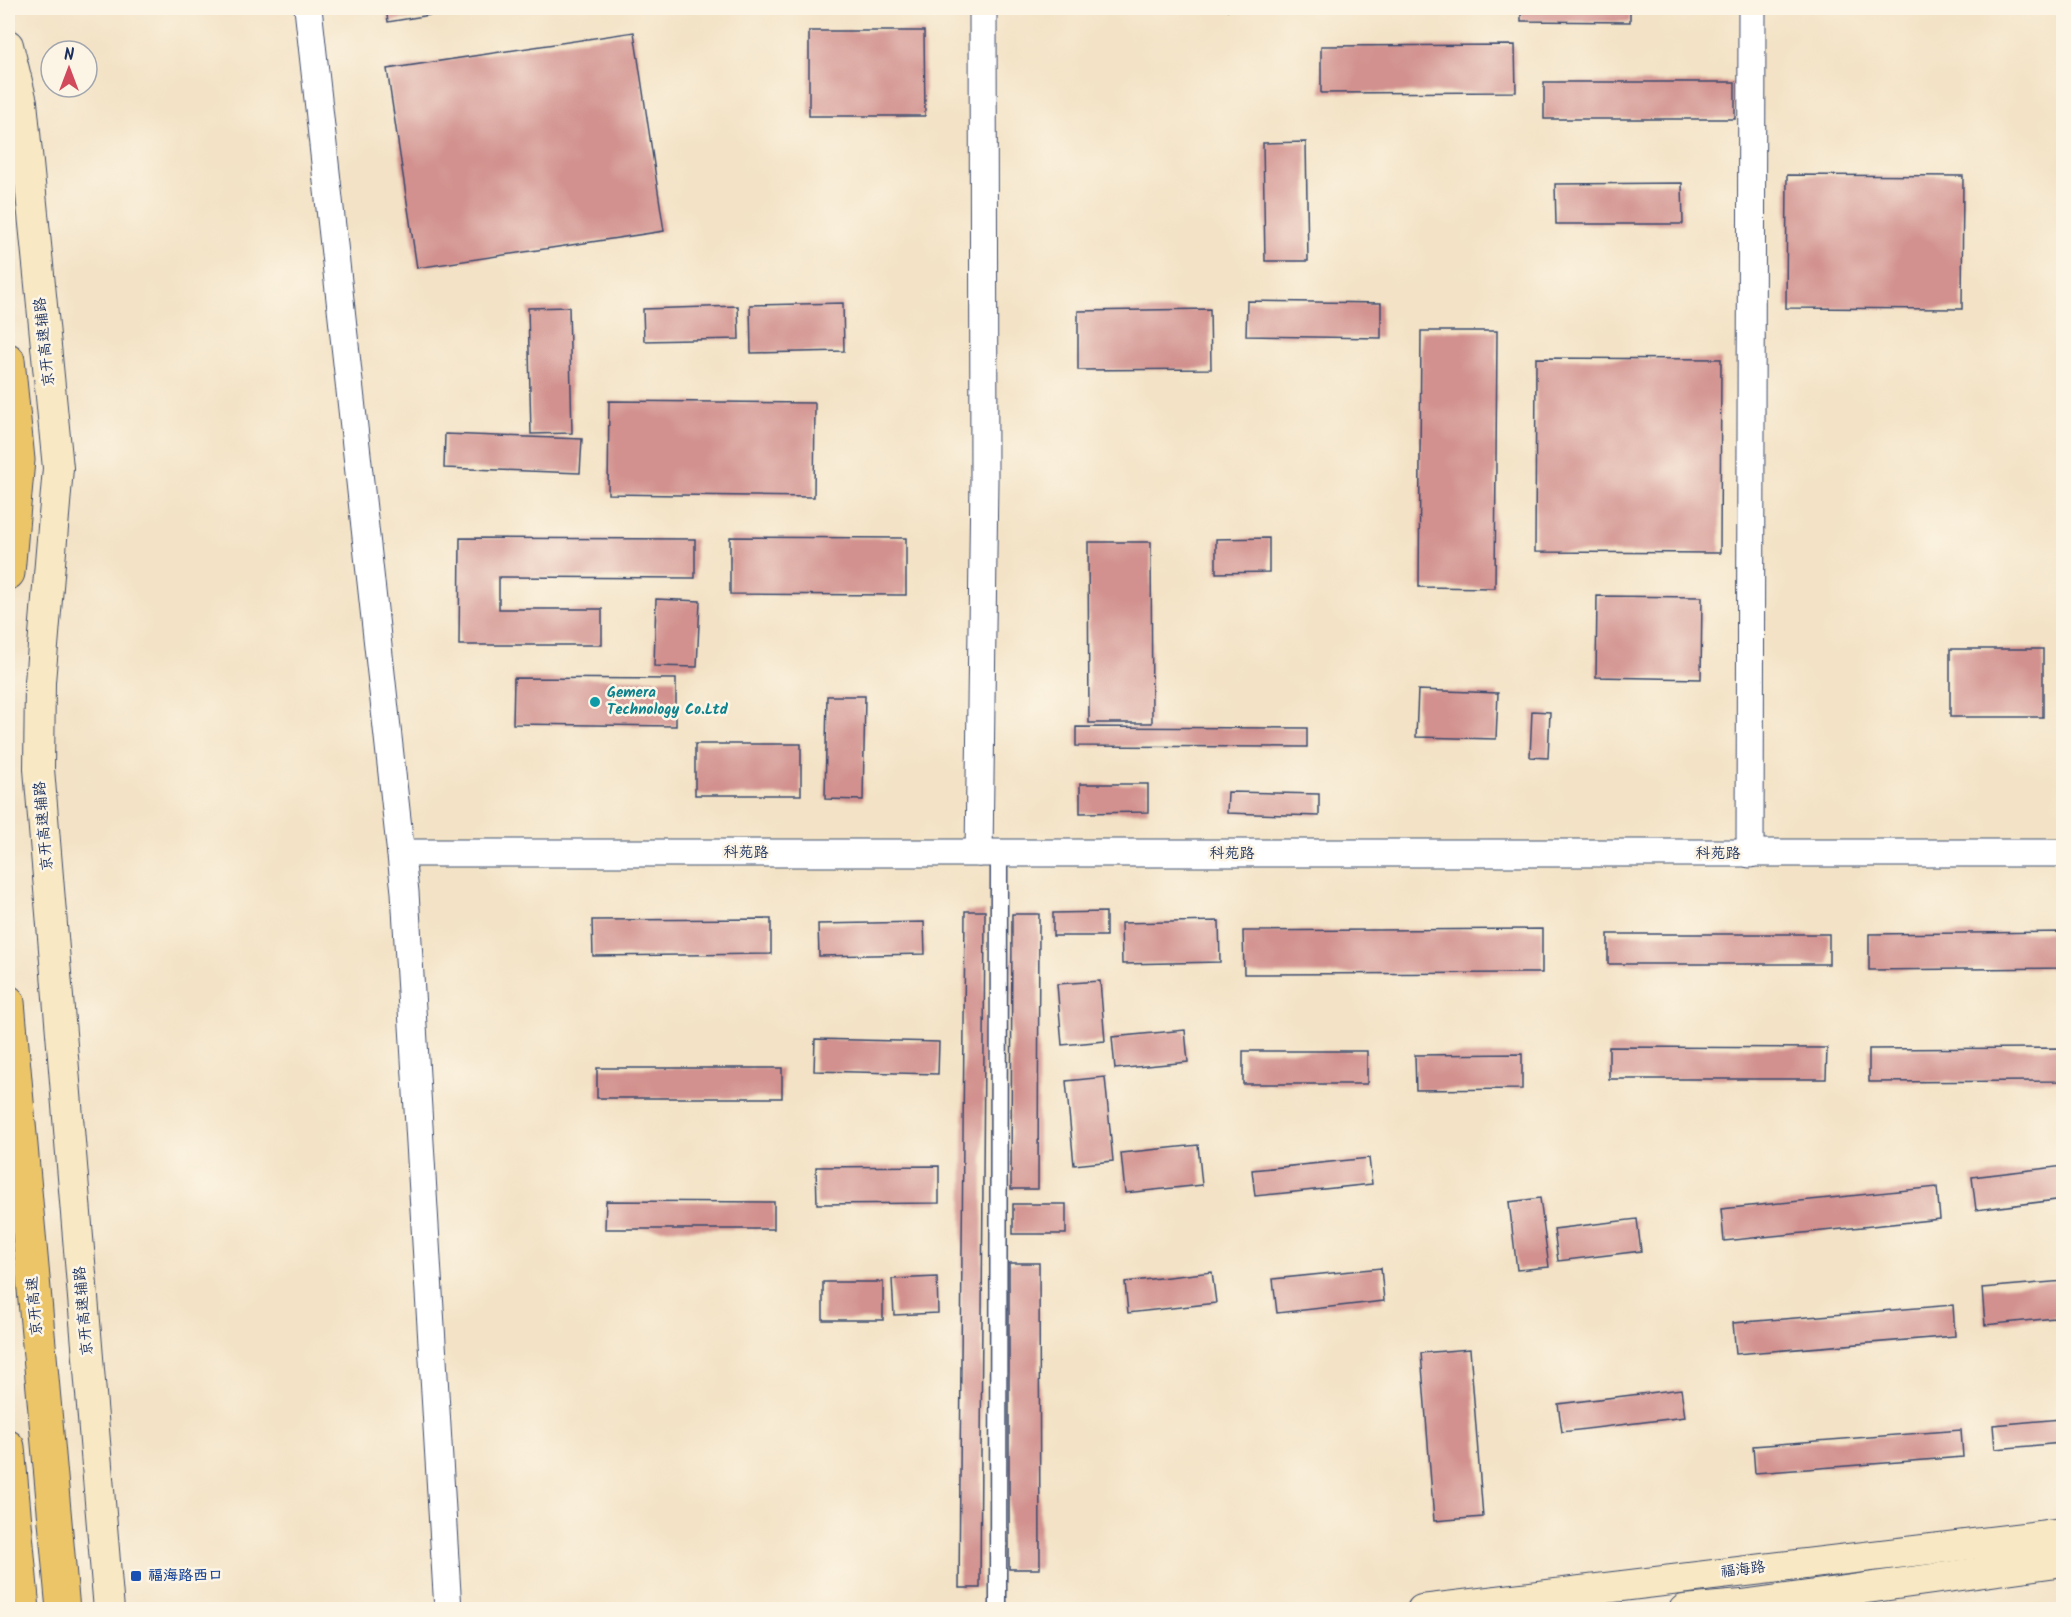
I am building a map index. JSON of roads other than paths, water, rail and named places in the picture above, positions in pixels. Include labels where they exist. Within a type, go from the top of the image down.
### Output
[{"type":"highway","points":[[8,360],[18,460],[8,573]]},
{"type":"highway","name":"京开高速","points":[[8,1002],[63,1610]]},
{"type":"highway","points":[[8,1447],[23,1610]]},
{"type":"main road","name":"京开高速辅路","points":[[8,45],[22,102],[58,468],[40,682],[39,769],[109,1610]]},
{"type":"main road","name":"福海路","points":[[1422,1610],[1726,1571],[2064,1533]]},
{"type":"main road","points":[[1684,1610],[1729,1608],[2064,1562]]},
{"type":"street","points":[[308,8],[401,853],[447,1610]]},
{"type":"street","points":[[983,8],[984,479],[998,1610]]},
{"type":"street","points":[[1750,854],[1752,8]]},
{"type":"street","name":"科苑路","points":[[401,853],[2064,853]]},
{"type":"street","points":[[1726,1571],[1729,1608]]},
{"type":"place","name":"Gemera Technology Co.Ltd","points":[[595,702]]},
{"type":"place","name":"福海路西口","points":[[136,1576]]}]
